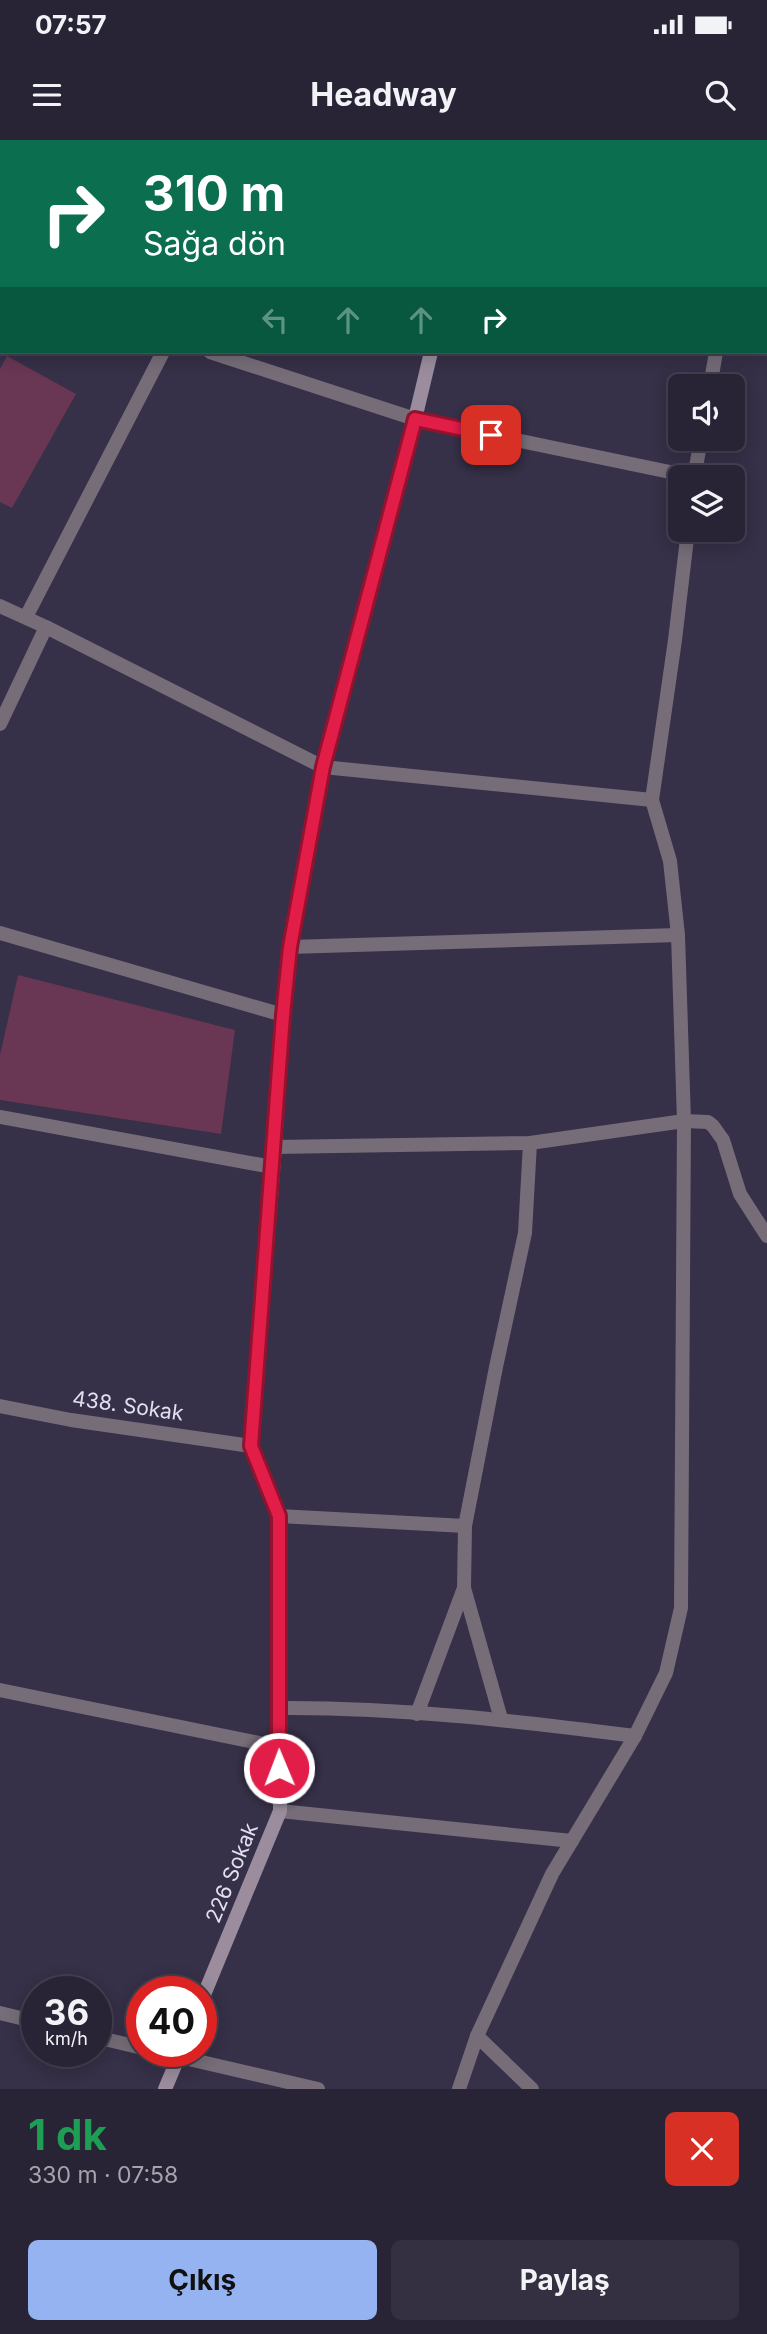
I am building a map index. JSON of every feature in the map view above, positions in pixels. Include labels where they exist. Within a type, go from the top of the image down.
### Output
[{"type":"street","points":[[26,617],[162,354]]},
{"type":"street","points":[[216,354],[415,419],[668,472]]},
{"type":"street","name":"226 Sokak","points":[[212,1976],[280,1811],[279,1516],[251,1446],[290,947],[323,767],[431,354]]},
{"type":"street","points":[[712,374],[716,354]]},
{"type":"street","points":[[459,2089],[477,2036],[552,1874],[635,1736],[666,1673],[681,1608],[684,1121],[678,935],[670,861],[652,800],[687,542]]},
{"type":"street","points":[[0,606],[323,767],[652,800]]},
{"type":"street","points":[[0,724],[46,627]]},
{"type":"street","points":[[0,933],[283,1015]]},
{"type":"street","points":[[290,947],[678,935]]},
{"type":"street","points":[[0,1117],[272,1167]]},
{"type":"street","points":[[275,1147],[530,1143],[684,1121],[708,1122],[723,1140],[740,1194],[767,1236]]},
{"type":"street","points":[[502,1719],[464,1588],[465,1526],[525,1234],[530,1143]]},
{"type":"street","name":"438. Sokak","points":[[0,1408],[251,1446]]},
{"type":"street","points":[[279,1516],[465,1526]]},
{"type":"street","points":[[417,1714],[464,1588]]},
{"type":"street","points":[[0,1690],[279,1746]]},
{"type":"street","points":[[278,1708],[502,1719],[635,1736]]},
{"type":"street","points":[[280,1811],[572,1841]]},
{"type":"street","points":[[0,2013],[21,2018]]},
{"type":"street","points":[[477,2036],[532,2089]]},
{"type":"street","points":[[217,2064],[318,2089]]},
{"type":"street","points":[[164,2089],[173,2067]]},
{"type":"shaded area","points":[[7,356],[76,394],[12,508],[0,502],[0,369]]},
{"type":"shaded area","points":[[18,975],[235,1030],[221,1134],[0,1100],[0,1055]]},
{"type":"route","points":[[279,1768],[279,1516],[251,1446],[290,947],[323,767],[415,419],[491,435]]}]
